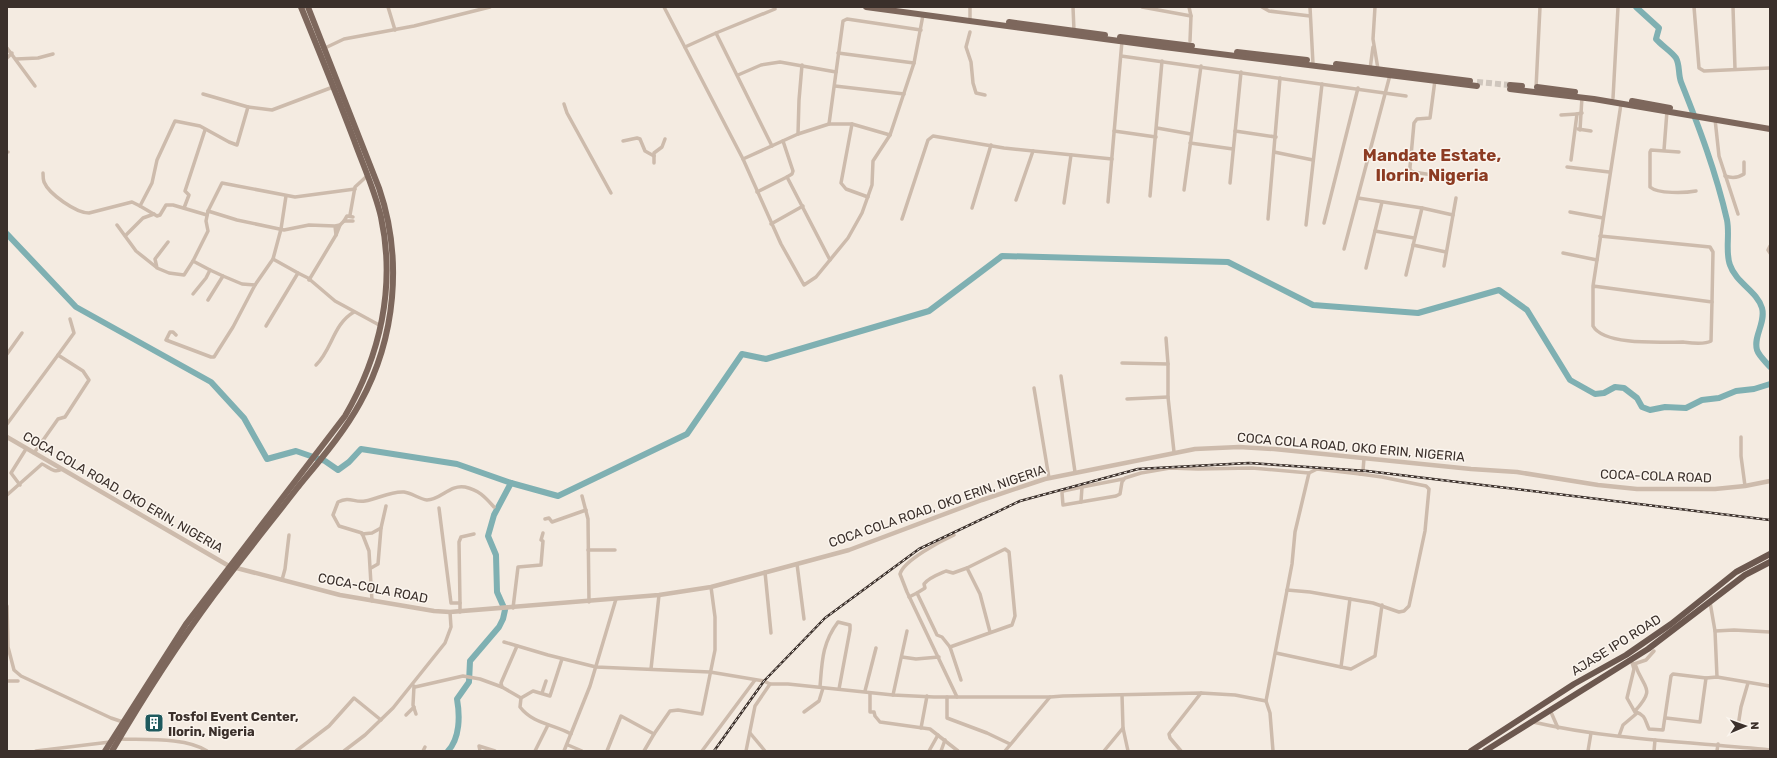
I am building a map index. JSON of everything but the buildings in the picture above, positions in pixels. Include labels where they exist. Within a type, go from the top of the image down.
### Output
[{"type":"highway","name":"AJASE IPO ROAD","points":[[1471,751],[1574,684],[1626,655],[1663,630],[1736,572],[1770,554]]},
{"type":"highway","name":"AJASE IPO ROAD","points":[[1485,751],[1550,710],[1633,662],[1745,575],[1770,562]]},
{"type":"highway","points":[[1663,630],[1667,635]]},
{"type":"main road","points":[[112,751],[192,626],[290,493],[317,452],[345,416],[355,399],[371,363],[381,326],[386,280],[385,248],[381,218],[367,176],[301,7]]},
{"type":"main road","points":[[105,751],[186,624],[229,566],[338,438],[360,403],[377,365],[390,318],[394,263],[385,205],[308,7]]},
{"type":"main road","points":[[866,7],[1074,30],[1370,70],[1390,75],[1477,84],[1378,69],[1370,70]]},
{"type":"main road","points":[[898,7],[1122,41],[1313,62]]},
{"type":"main road","points":[[1510,87],[1613,98],[1693,114],[1715,120],[1770,129]]},
{"type":"main road","points":[[1536,89],[1667,111],[1770,125]]},
{"type":"street","points":[[388,7],[395,30]]},
{"type":"street","points":[[324,48],[344,39],[395,30],[490,7]]},
{"type":"street","points":[[664,7],[743,159],[771,224],[797,275],[804,285],[816,277],[853,231],[872,185],[873,161],[890,134],[904,94],[914,63],[924,14]]},
{"type":"street","points":[[685,47],[774,9],[774,7]]},
{"type":"street","points":[[970,7],[970,19]]},
{"type":"street","points":[[1073,7],[1074,30]]},
{"type":"street","points":[[1142,7],[1191,16]]},
{"type":"street","points":[[1189,7],[1191,16],[1190,41]]},
{"type":"street","points":[[1262,7],[1269,11],[1310,16]]},
{"type":"street","points":[[1310,7],[1313,62]]},
{"type":"street","points":[[1370,70],[1375,7]]},
{"type":"street","points":[[1536,89],[1540,7]]},
{"type":"street","points":[[1613,98],[1618,7]]},
{"type":"street","points":[[1694,7],[1699,68],[1704,71],[1770,68]]},
{"type":"street","points":[[1733,7],[1735,69]]},
{"type":"street","points":[[829,124],[838,53],[845,19],[921,30]]},
{"type":"street","points":[[970,32],[966,47],[971,62],[974,88],[976,93],[985,95]]},
{"type":"street","points":[[716,33],[772,146]]},
{"type":"street","points":[[1108,202],[1122,41]]},
{"type":"street","points":[[1373,44],[1378,69]]},
{"type":"street","points":[[7,48],[35,86]]},
{"type":"street","points":[[7,58],[12,53]]},
{"type":"street","points":[[838,53],[914,63]]},
{"type":"street","points":[[16,59],[38,58],[53,54]]},
{"type":"street","points":[[1121,56],[1358,88],[1406,96]]},
{"type":"street","points":[[1150,196],[1162,61]]},
{"type":"street","points":[[738,75],[761,65],[780,62],[836,72]]},
{"type":"street","points":[[798,134],[798,100],[802,65]]},
{"type":"street","points":[[1184,190],[1201,66]]},
{"type":"street","points":[[1230,183],[1241,72]]},
{"type":"street","points":[[1344,249],[1387,93],[1390,75]]},
{"type":"street","points":[[1268,219],[1280,78]]},
{"type":"street","points":[[1435,80],[1430,118],[1417,119],[1414,123],[1410,170],[1413,172],[1446,177]]},
{"type":"street","points":[[1306,226],[1322,84]]},
{"type":"street","points":[[835,86],[904,94]]},
{"type":"street","points":[[203,94],[248,107],[272,110],[333,87]]},
{"type":"street","points":[[1324,223],[1358,88]]},
{"type":"street","points":[[1580,130],[1582,97]]},
{"type":"street","points":[[1600,236],[1710,247],[1714,252],[1710,343],[1639,342],[1612,337],[1595,330],[1593,326],[1593,286],[1600,236],[1603,218],[1609,172],[1621,103]]},
{"type":"street","points":[[564,104],[567,113],[611,193]]},
{"type":"street","points":[[140,206],[152,183],[157,160],[175,120],[200,126],[205,130],[237,144],[248,107]]},
{"type":"street","points":[[1664,150],[1667,111]]},
{"type":"street","points":[[1561,115],[1582,113]]},
{"type":"street","points":[[1571,160],[1576,114]]},
{"type":"street","points":[[1715,120],[1717,146],[1725,176],[1738,214]]},
{"type":"street","points":[[743,159],[798,134],[829,124],[852,124],[890,134]]},
{"type":"street","points":[[852,124],[841,183],[846,189],[868,197]]},
{"type":"street","points":[[1157,128],[1191,134]]},
{"type":"street","points":[[1575,129],[1590,131]]},
{"type":"street","points":[[184,208],[189,195],[185,191],[205,130]]},
{"type":"street","points":[[1114,131],[1156,138]]},
{"type":"street","points":[[1236,131],[1276,137]]},
{"type":"street","points":[[902,219],[930,136],[1032,151],[1112,159]]},
{"type":"street","points":[[623,141],[637,138],[640,139],[645,151],[654,156]]},
{"type":"street","points":[[654,163],[654,153],[662,147],[665,139]]},
{"type":"street","points":[[757,192],[792,174],[793,171],[783,141]]},
{"type":"street","points":[[1190,143],[1233,150]]},
{"type":"street","points":[[972,208],[991,145]]},
{"type":"street","points":[[1679,152],[1654,149],[1650,152],[1651,188],[1682,193],[1696,191]]},
{"type":"street","points":[[1016,200],[1032,151]]},
{"type":"street","points":[[1274,152],[1313,160]]},
{"type":"street","points":[[1064,203],[1071,155]]},
{"type":"street","points":[[1725,176],[1730,177],[1744,174],[1744,162]]},
{"type":"street","points":[[1567,168],[1609,172]]},
{"type":"street","points":[[43,173],[44,184],[67,206],[82,213],[89,213],[132,202],[154,214],[160,215],[166,205],[174,205],[286,230],[309,225],[337,227]]},
{"type":"street","points":[[352,218],[355,189],[367,176]]},
{"type":"street","points":[[788,177],[830,260]]},
{"type":"street","points":[[117,225],[126,235],[136,251],[157,268],[169,273],[184,275],[208,231],[206,221],[208,213],[222,183],[295,197],[355,189]]},
{"type":"street","points":[[176,335],[173,332],[170,332],[166,340],[214,357],[233,327],[240,310],[272,259],[281,229],[286,196]]},
{"type":"street","points":[[1358,198],[1422,208],[1453,215]]},
{"type":"street","points":[[1444,266],[1456,198]]},
{"type":"street","points":[[1366,268],[1382,202]]},
{"type":"street","points":[[771,224],[803,206]]},
{"type":"street","points":[[1406,275],[1422,208]]},
{"type":"street","points":[[1570,212],[1603,218]]},
{"type":"street","points":[[126,235],[143,218],[154,214]]},
{"type":"street","points":[[309,280],[336,235],[337,227],[347,216],[352,218]]},
{"type":"street","points":[[344,221],[352,218]]},
{"type":"street","points":[[1375,231],[1414,238]]},
{"type":"street","points":[[157,268],[155,259],[168,242]]},
{"type":"street","points":[[1413,245],[1446,252]]},
{"type":"street","points":[[1770,246],[1768,250],[1770,253]]},
{"type":"street","points":[[1562,253],[1597,260]]},
{"type":"street","points":[[272,259],[309,280],[335,301],[381,326]]},
{"type":"street","points":[[193,261],[242,284],[255,285]]},
{"type":"street","points":[[193,294],[206,278],[210,270]]},
{"type":"street","points":[[266,326],[298,273]]},
{"type":"street","points":[[208,300],[223,276]]},
{"type":"street","points":[[1593,286],[1712,302]]},
{"type":"street","points":[[316,365],[323,356],[340,323],[346,316],[354,312]]},
{"type":"street","points":[[7,424],[74,332],[70,318]]},
{"type":"street","points":[[7,354],[22,333]]},
{"type":"street","points":[[1166,338],[1168,397],[1174,452]]},
{"type":"street","points":[[34,453],[58,419],[65,417],[89,380],[83,371],[58,355]]},
{"type":"street","points":[[1122,363],[1168,364]]},
{"type":"street","points":[[1061,376],[1075,472]]},
{"type":"street","points":[[1034,388],[1049,478]]},
{"type":"street","points":[[1127,399],[1168,397]]},
{"type":"street","name":"COCA COLA ROAD, OKO ERIN, NIGERIA","points":[[7,437],[229,566],[236,568]]},
{"type":"street","points":[[1741,437],[1741,456],[1745,486]]},
{"type":"street","name":"COCA COLA ROAD, OKO ERIN, NIGERIA","points":[[511,608],[659,595],[711,587],[849,550],[988,497],[1049,478],[1195,449],[1238,446],[1471,469],[1517,472]]},
{"type":"street","points":[[20,485],[11,473],[26,449]]},
{"type":"street","points":[[1360,474],[1363,471],[1364,458]]},
{"type":"street","points":[[7,495],[42,464],[52,470],[58,471],[62,469]]},
{"type":"street","points":[[1125,478],[1122,482],[1118,495],[1063,505],[1062,493],[1069,489],[1122,480],[1125,478],[1141,473],[1181,467],[1198,469],[1266,468],[1309,473],[1317,469],[1382,476],[1426,486],[1429,489],[1425,531],[1411,602],[1404,611],[1399,612],[1382,605],[1350,599],[1310,592],[1287,590]]},
{"type":"street","name":"COCA-COLA ROAD","points":[[1517,472],[1598,485],[1637,489],[1715,489],[1745,486],[1770,481]]},
{"type":"street","points":[[1273,751],[1270,714],[1266,701],[1292,564],[1294,532],[1309,473]]},
{"type":"street","points":[[381,528],[372,533],[362,534],[339,526],[333,515],[338,502],[346,498],[364,501],[393,493],[404,492],[427,500],[436,498],[451,489],[462,486],[478,490],[494,507]]},
{"type":"street","points":[[1081,502],[1082,488]]},
{"type":"street","points":[[582,496],[586,510],[589,602]]},
{"type":"street","points":[[371,568],[378,564],[381,528],[386,506]]},
{"type":"street","points":[[439,508],[451,603],[460,603]]},
{"type":"street","points":[[545,519],[549,518],[552,522],[586,510]]},
{"type":"street","points":[[511,608],[518,567],[541,565],[543,541],[541,540],[543,533]]},
{"type":"street","points":[[362,534],[369,552],[372,601]]},
{"type":"street","points":[[460,612],[459,542],[461,537],[474,534]]},
{"type":"street","points":[[282,580],[285,569],[289,535]]},
{"type":"street","points":[[954,535],[929,547],[903,569],[900,574],[909,597],[957,697]]},
{"type":"street","points":[[909,597],[925,588],[924,584],[926,581],[942,572],[946,571],[953,573],[967,568],[1003,549],[1008,550],[1015,620],[1012,624],[950,648]]},
{"type":"street","points":[[588,550],[615,550]]},
{"type":"street","points":[[797,564],[804,619]]},
{"type":"street","name":"COCA-COLA ROAD","points":[[236,568],[340,595],[372,601],[450,612],[511,608]]},
{"type":"street","points":[[967,568],[980,594],[990,632]]},
{"type":"street","points":[[765,572],[771,633]]},
{"type":"street","points":[[644,751],[670,711],[678,710],[702,714],[715,650],[716,629],[711,587]]},
{"type":"street","points":[[917,593],[937,635],[942,636],[950,648],[961,680]]},
{"type":"street","points":[[651,669],[659,595]]},
{"type":"street","points":[[564,751],[568,745],[596,667],[616,599]]},
{"type":"street","points":[[1341,666],[1350,599]]},
{"type":"street","points":[[1710,602],[1715,631],[1716,676]]},
{"type":"street","points":[[1276,653],[1351,669],[1374,656],[1382,605]]},
{"type":"street","points":[[7,606],[9,660],[14,670],[21,676],[111,718],[124,722]]},
{"type":"street","points":[[344,751],[381,720],[413,686],[445,643],[451,627],[450,612]]},
{"type":"street","points":[[804,712],[819,701],[822,688],[822,658],[828,635],[838,622],[850,625],[839,689]]},
{"type":"street","points":[[1715,631],[1734,630],[1770,632]]},
{"type":"street","points":[[893,695],[907,631]]},
{"type":"street","points":[[504,642],[596,667],[710,672],[770,684],[865,691],[870,693],[893,695],[947,697],[1050,697],[1201,693],[1235,695],[1266,701]]},
{"type":"street","points":[[502,687],[505,674],[517,646]]},
{"type":"street","points":[[865,691],[876,648]]},
{"type":"street","points":[[1633,662],[1646,660],[1654,651]]},
{"type":"street","points":[[902,657],[916,659],[939,657]]},
{"type":"street","points":[[521,698],[533,691],[549,696],[552,694],[562,659]]},
{"type":"street","points":[[1633,662],[1634,672],[1627,698],[1631,707],[1646,719],[1649,729],[1664,730],[1671,675],[1706,678],[1716,676],[1770,686]]},
{"type":"street","points":[[1619,736],[1623,725],[1635,716],[1635,711],[1644,702],[1647,691],[1646,685],[1633,662]]},
{"type":"street","points":[[413,686],[463,676],[480,679],[502,687],[521,698]]},
{"type":"street","points":[[1666,718],[1700,722],[1706,678]]},
{"type":"street","points":[[542,693],[546,680]]},
{"type":"street","points":[[702,751],[755,680]]},
{"type":"street","points":[[7,681],[18,681]]},
{"type":"street","points":[[1738,726],[1741,707],[1748,683]]},
{"type":"street","points":[[746,751],[755,706],[770,684]]},
{"type":"street","points":[[413,686],[414,707],[416,714]]},
{"type":"street","points":[[870,693],[870,712],[874,712],[875,716],[880,722],[930,729],[958,751]]},
{"type":"street","points":[[1181,751],[1170,738],[1169,734],[1201,693]]},
{"type":"street","points":[[1122,695],[1123,728],[1128,751]]},
{"type":"street","points":[[921,728],[926,696]]},
{"type":"street","points":[[947,697],[947,718],[988,733],[1010,744]]},
{"type":"street","points":[[1007,750],[1010,744],[1050,697]]},
{"type":"street","points":[[296,751],[330,726],[354,698],[381,720]]},
{"type":"street","points":[[521,698],[520,707],[526,715],[548,725],[559,727],[571,734]]},
{"type":"street","points":[[406,714],[414,707]]},
{"type":"street","points":[[1550,710],[1558,728]]},
{"type":"street","points":[[607,751],[620,716],[654,734]]},
{"type":"street","points":[[1532,722],[1591,733],[1770,750]]},
{"type":"street","points":[[535,751],[548,725]]},
{"type":"street","points":[[1104,751],[1123,728]]},
{"type":"street","points":[[750,733],[765,751]]},
{"type":"street","points":[[1588,751],[1591,733]]},
{"type":"street","points":[[929,751],[938,734]]},
{"type":"street","points":[[119,739],[186,743],[198,746],[207,751]]},
{"type":"street","points":[[941,751],[945,740]]},
{"type":"street","points":[[1654,751],[1655,740]]},
{"type":"street","points":[[36,751],[110,742]]},
{"type":"street","points":[[749,742],[756,742]]},
{"type":"street","points":[[1717,751],[1718,744]]},
{"type":"street","points":[[568,745],[582,751]]},
{"type":"street","points":[[480,751],[480,746],[496,751]]},
{"type":"waterway","points":[[1636,7],[1659,28],[1656,39],[1676,58],[1681,82],[1707,150],[1723,202],[1728,226],[1728,255],[1730,265],[1737,277],[1756,297],[1762,308],[1763,314],[1756,345],[1759,354],[1770,367]]},
{"type":"waterway","points":[[7,234],[76,307],[211,382],[244,418],[267,459],[296,451],[325,461],[338,470],[349,462],[361,449],[457,464],[511,483],[558,496],[687,434],[742,354],[766,359],[929,311],[1002,256],[1228,262],[1313,305],[1418,313],[1499,290],[1527,310],[1570,380],[1595,394],[1604,393],[1615,387],[1624,388],[1637,398],[1642,407],[1650,410],[1665,407],[1686,408],[1702,400],[1719,398],[1736,391],[1754,389],[1770,384]]},
{"type":"waterway","points":[[448,751],[452,746],[457,733],[459,719],[457,699],[469,682],[470,661],[499,627],[503,619],[505,610],[497,592],[496,555],[488,536],[494,515],[511,483]]},
{"type":"tunnel","points":[[1477,82],[1510,85]]},
{"type":"railway","points":[[714,751],[764,681],[825,618],[919,549],[1020,501],[1138,469],[1249,463],[1367,471],[1770,520]]},
{"type":"place","name":"Tosfol Event Center, Ilorin, Nigeria","points":[[154,723]]},
{"type":"district","name":"Mandate Estate, Ilorin, Nigeria","points":[[1432,165]]}]
